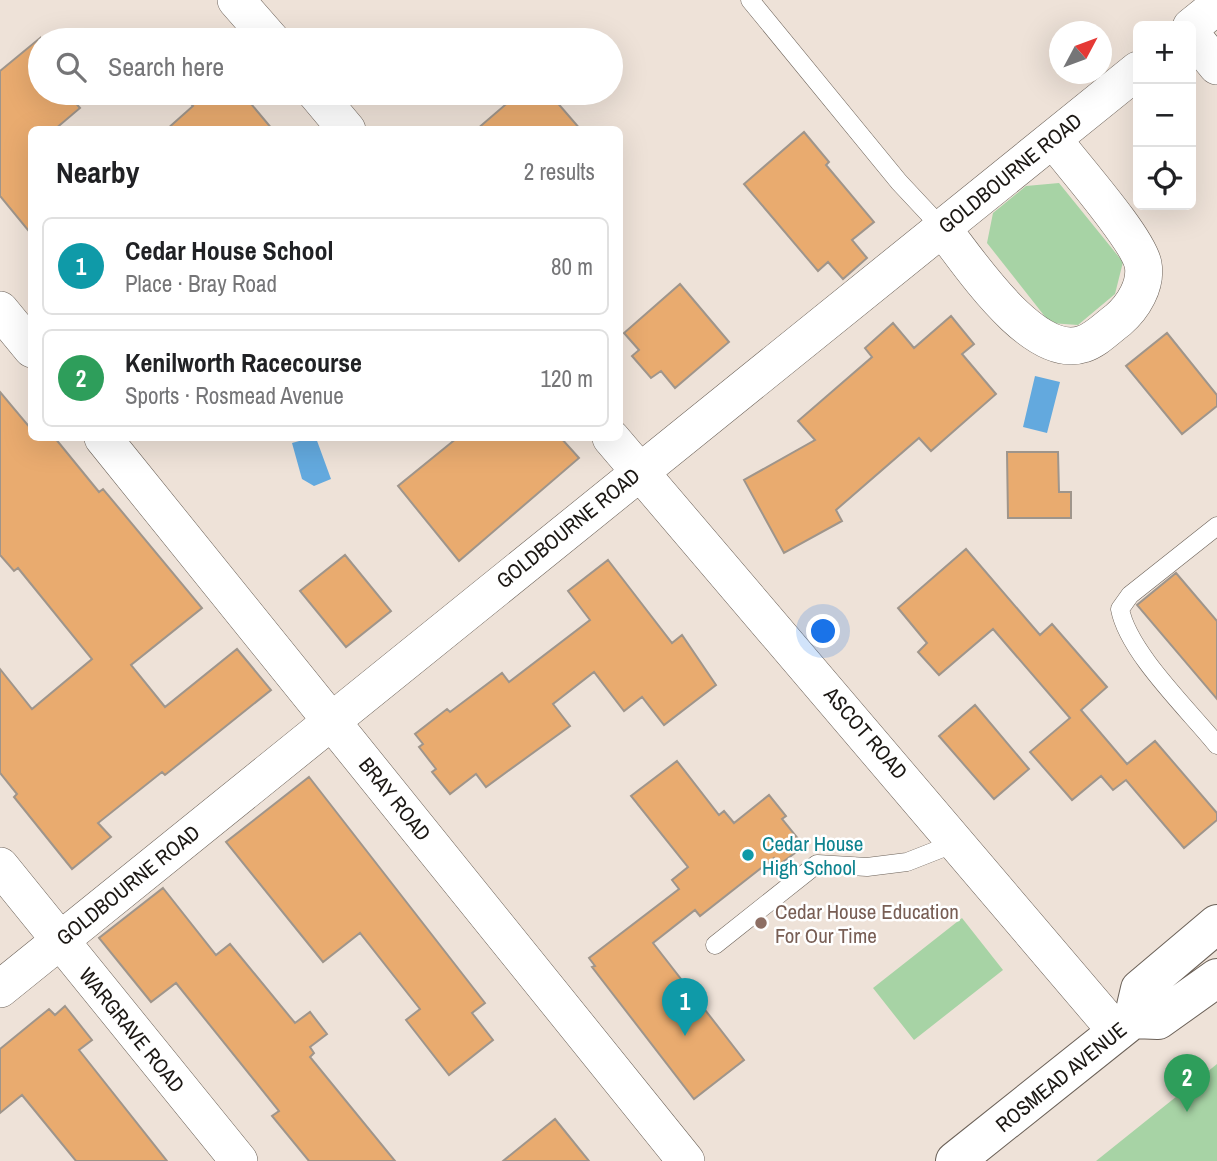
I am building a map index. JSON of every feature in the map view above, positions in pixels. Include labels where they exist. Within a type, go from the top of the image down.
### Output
[{"type":"main road","name":"ROSMEAD AVENUE","points":[[956,1161],[1125,1025],[1140,989],[1217,924]]},
{"type":"main road","name":"ROSMEAD AVENUE","points":[[1125,1025],[1158,1020],[1217,978]]},
{"type":"street","points":[[236,0],[260,28]]},
{"type":"street","points":[[1196,23],[1217,6]]},
{"type":"street","points":[[1196,40],[1217,66]]},
{"type":"street","name":"GOLDBOURNE ROAD","points":[[0,989],[639,470],[1133,74]]},
{"type":"street","points":[[326,105],[344,126]]},
{"type":"street","points":[[942,228],[1017,319],[1041,339],[1061,345],[1081,345],[1096,337],[1127,312],[1138,296],[1143,264],[1134,244],[1053,139]]},
{"type":"street","points":[[0,310],[28,344]]},
{"type":"street","name":"BRAY ROAD","points":[[105,441],[686,1161]]},
{"type":"street","name":"ASCOT ROAD","points":[[614,441],[958,842],[1125,1025]]},
{"type":"street","name":"WARGRAVE ROAD","points":[[0,866],[239,1161]]},
{"type":"lane","points":[[750,0],[899,182],[942,228]]},
{"type":"lane","points":[[1217,526],[1130,595],[1119,608],[1122,623],[1133,643],[1217,745]]},
{"type":"lane","points":[[715,945],[817,864],[867,867],[907,862],[958,842]]},
{"type":"green space","points":[[1059,183],[1123,262],[1115,294],[1078,325],[1050,323],[987,243],[993,213],[1026,186]]},
{"type":"green space","points":[[962,918],[1003,970],[914,1040],[873,988]]},
{"type":"green space","points":[[1217,1064],[1217,1161],[1096,1161]]},
{"type":"water","points":[[1035,376],[1060,382],[1047,433],[1023,427]]},
{"type":"water","points":[[317,441],[331,479],[314,486],[302,479],[292,443]]},
{"type":"building","points":[[28,48],[28,105],[77,105],[80,108],[59,126],[28,126],[28,230],[0,196],[0,71]]},
{"type":"building","points":[[252,105],[270,126],[170,126],[193,106]]},
{"type":"building","points":[[505,105],[559,105],[578,126],[481,126]]},
{"type":"building","points":[[804,132],[829,162],[826,165],[874,222],[852,240],[867,258],[843,279],[828,262],[818,271],[744,184]]},
{"type":"building","points":[[680,284],[729,342],[675,388],[661,371],[651,378],[632,356],[639,350],[624,333]]},
{"type":"building","points":[[951,316],[974,344],[962,354],[996,394],[931,451],[919,438],[836,510],[842,521],[784,553],[744,480],[815,440],[798,421],[872,357],[865,348],[893,323],[914,348]]},
{"type":"building","points":[[1167,333],[1217,395],[1217,406],[1182,434],[1126,366]]},
{"type":"building","points":[[0,392],[28,425],[28,441],[57,441],[99,492],[103,489],[202,608],[131,665],[165,707],[237,649],[271,690],[165,775],[162,772],[98,823],[111,837],[72,869],[14,797],[17,794],[0,773],[0,669],[32,709],[92,659],[18,568],[14,571],[0,555]]},
{"type":"building","points":[[453,441],[564,441],[579,458],[459,561],[398,486]]},
{"type":"building","points":[[1007,452],[1058,452],[1059,492],[1071,492],[1071,518],[1008,518]]},
{"type":"building","points":[[966,549],[1040,635],[1052,624],[1107,687],[1081,710],[1127,764],[1155,741],[1217,813],[1217,820],[1184,848],[1126,780],[1113,790],[1101,776],[1072,800],[1030,752],[1070,718],[993,629],[939,675],[918,652],[927,643],[898,608]]},
{"type":"building","points":[[345,555],[391,611],[346,647],[300,591]]},
{"type":"building","points":[[608,560],[672,643],[682,635],[716,685],[664,725],[642,697],[624,711],[594,672],[553,704],[570,726],[486,787],[476,774],[450,794],[432,772],[436,769],[419,747],[423,744],[415,734],[502,673],[509,682],[590,620],[568,591]]},
{"type":"building","points":[[1176,573],[1217,621],[1217,699],[1137,605]]},
{"type":"building","points":[[975,705],[1029,769],[994,799],[939,736]]},
{"type":"building","points":[[677,761],[719,815],[724,811],[734,823],[769,795],[786,816],[782,819],[804,846],[779,865],[774,858],[700,916],[695,910],[653,943],[744,1060],[694,1099],[592,967],[595,966],[589,958],[679,889],[672,880],[688,867],[631,796]]},
{"type":"building","points":[[309,777],[485,1003],[472,1013],[493,1040],[449,1075],[406,1020],[420,1009],[360,933],[323,962],[226,842]]},
{"type":"building","points":[[163,888],[216,955],[230,944],[295,1023],[310,1012],[327,1034],[310,1047],[314,1053],[310,1057],[395,1161],[309,1161],[272,1116],[279,1111],[176,983],[151,1002],[99,938]]},
{"type":"building","points":[[65,1006],[92,1040],[79,1050],[167,1161],[76,1161],[22,1095],[0,1113],[0,1049],[49,1009],[55,1015]]},
{"type":"building","points":[[555,1119],[589,1161],[503,1161]]},
{"type":"place","name":"Cedar House High School","points":[[748,855]]},
{"type":"place","name":"Cedar House Education For Our Time","points":[[761,923]]},
{"type":"place","name":"Cedar House School","points":[[685,1036]]},
{"type":"place","name":"Kenilworth Racecourse","points":[[1187,1112]]}]
